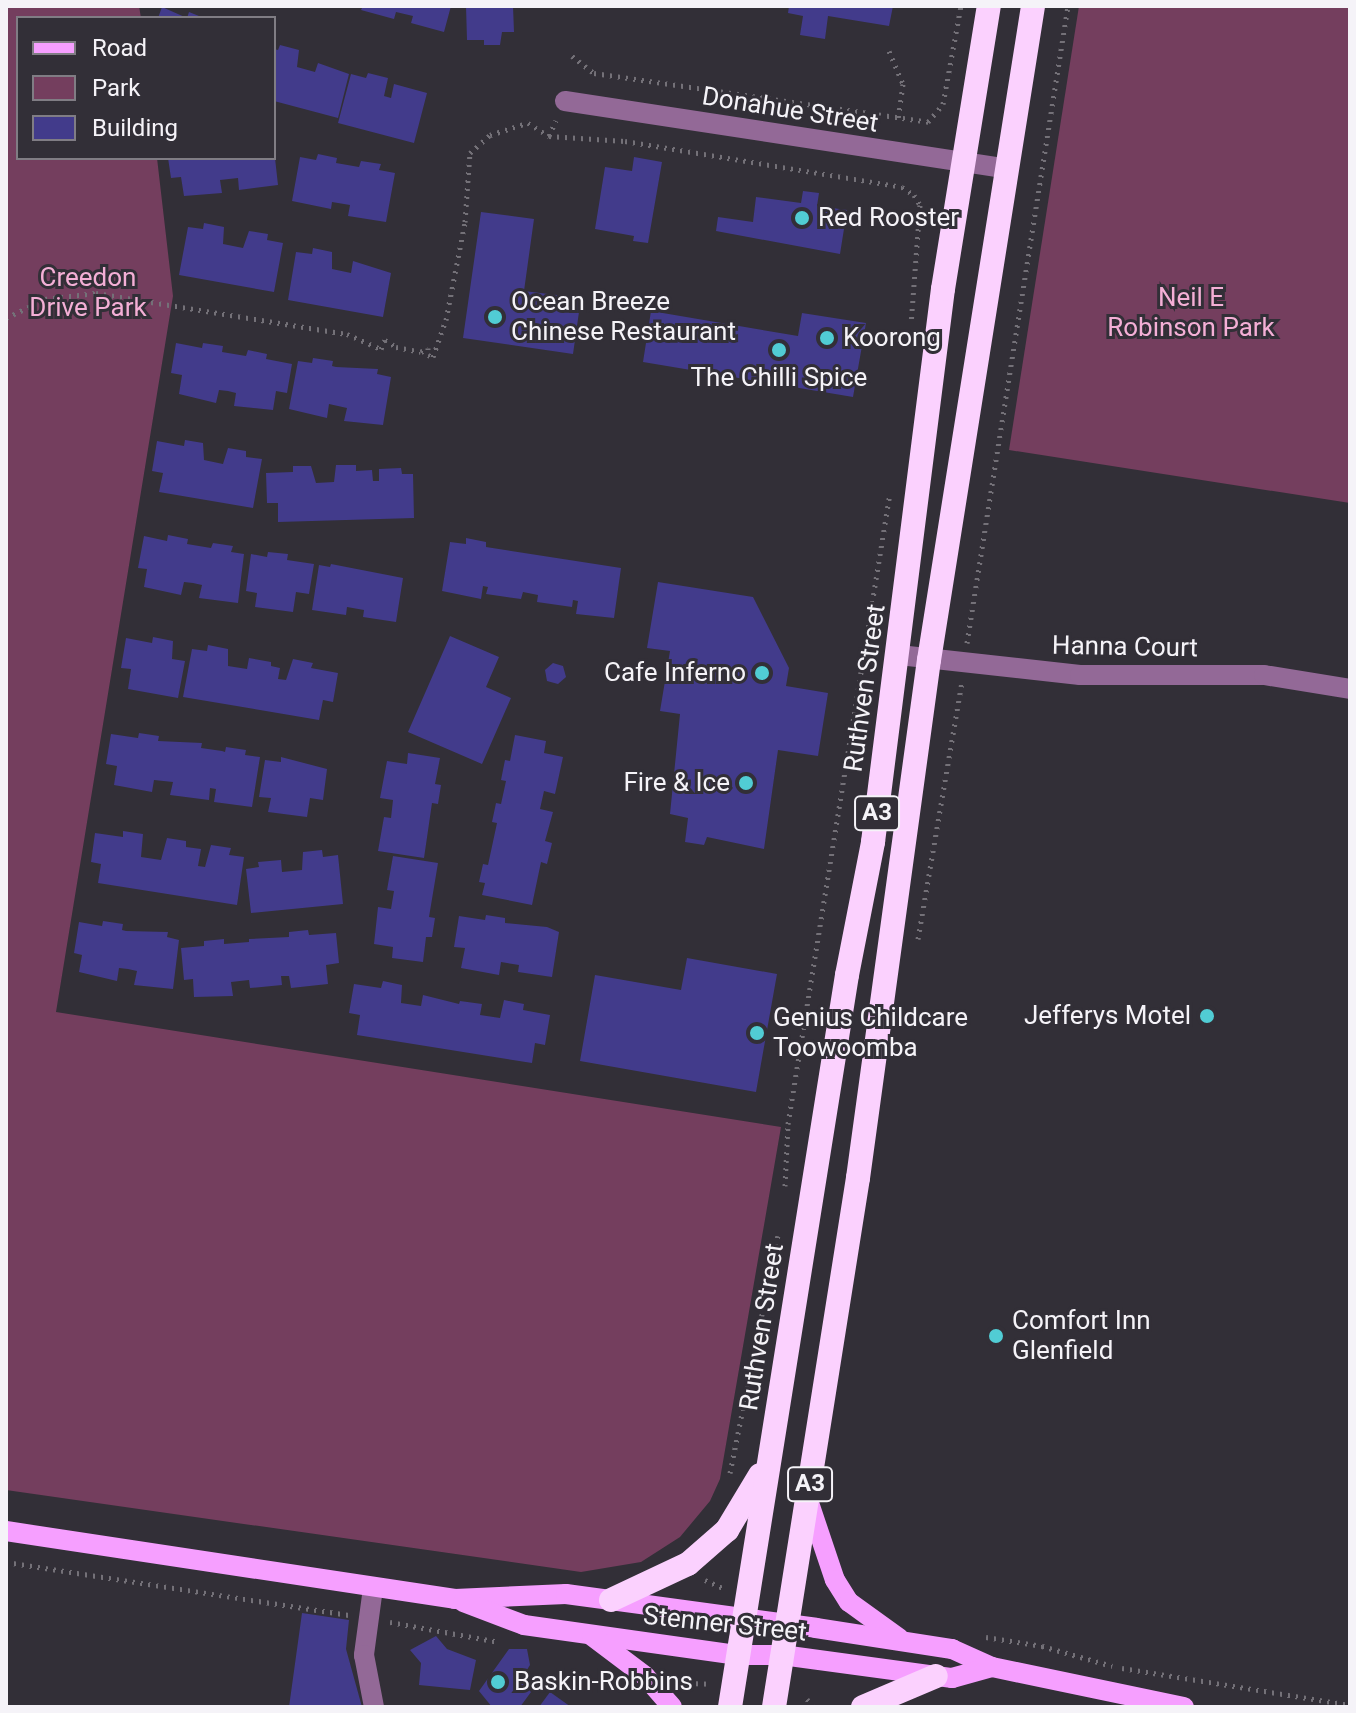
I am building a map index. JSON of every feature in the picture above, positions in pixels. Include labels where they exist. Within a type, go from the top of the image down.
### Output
[{"type":"highway","name":"Ruthven Street","points":[[730,1707],[847,975],[873,842],[961,162],[989,6]]},
{"type":"highway","name":"A3","points":[[774,1707],[858,1178],[929,660],[1033,6]]},
{"type":"highway","points":[[611,1600],[688,1564],[727,1530],[768,1462]]},
{"type":"highway","points":[[863,1707],[936,1676]]},
{"type":"main road","points":[[808,1500],[835,1580],[849,1602],[904,1642]]},
{"type":"main road","name":"Stenner Street","points":[[6,1531],[455,1599],[566,1594],[787,1624],[952,1649],[992,1667],[1184,1707]]},
{"type":"main road","name":"Stenner Street","points":[[455,1599],[524,1625],[738,1655],[782,1655],[952,1678],[992,1667]]},
{"type":"main road","points":[[588,1633],[674,1699]]},
{"type":"street","name":"Donahue Street","points":[[565,101],[1007,169]]},
{"type":"street","name":"Hanna Court","points":[[899,655],[965,665],[1080,675],[1264,675],[1350,689]]},
{"type":"street","points":[[373,1588],[366,1618],[364,1655],[374,1707]]},
{"type":"path","points":[[572,56],[594,73],[898,121],[928,122],[943,104],[961,6]]},
{"type":"path","points":[[965,665],[1068,6]]},
{"type":"path","points":[[889,51],[903,84],[898,121]]},
{"type":"path","points":[[549,136],[565,101]]},
{"type":"path","points":[[6,318],[45,299],[96,293],[347,334],[381,349],[385,340],[396,347],[421,352],[428,348],[428,355],[433,357],[446,320],[465,222],[470,153],[490,135],[528,123],[549,136],[625,141],[902,187],[914,195],[920,205],[910,337]]},
{"type":"path","points":[[785,1189],[788,1124],[891,484]]},
{"type":"path","points":[[728,1477],[745,1413],[779,1228]]},
{"type":"path","points":[[6,1562],[514,1644]]},
{"type":"path","points":[[971,1635],[1042,1646],[1115,1667],[1350,1705]]},
{"type":"path","points":[[674,1699],[688,1683],[711,1684]]},
{"type":"path","points":[[807,1699],[813,1707]]},
{"type":"green space","name":"Creedon Drive Park","points":[[6,6],[139,6],[141,16],[16,16],[16,160],[157,160],[173,296],[56,1012],[781,1127],[720,1479],[710,1501],[680,1537],[641,1562],[581,1572],[6,1490]]},
{"type":"green space","name":"Neil E Robinson Park","points":[[1079,6],[1350,6],[1350,503],[1009,450]]},
{"type":"building","points":[[363,6],[451,6],[444,32],[411,23],[413,16],[396,12],[394,19],[361,10]]},
{"type":"building","points":[[466,6],[513,6],[514,32],[502,32],[500,45],[484,45],[484,40],[467,40]]},
{"type":"building","points":[[789,6],[893,6],[889,26],[828,16],[825,39],[800,35],[803,16],[788,13]]},
{"type":"building","points":[[162,7],[182,16],[159,16]]},
{"type":"building","points":[[280,45],[299,50],[297,67],[315,72],[318,63],[349,74],[338,118],[276,102]]},
{"type":"building","points":[[368,73],[388,78],[384,96],[391,98],[394,84],[427,93],[414,143],[338,123],[351,74],[366,78]]},
{"type":"building","points":[[318,154],[337,158],[336,163],[359,167],[361,161],[381,164],[379,170],[395,173],[386,222],[348,216],[350,205],[332,202],[331,209],[292,201],[300,157],[316,160]]},
{"type":"building","points":[[634,157],[662,162],[648,243],[633,241],[634,236],[595,229],[605,167],[632,171]]},
{"type":"building","points":[[168,160],[275,160],[278,185],[239,190],[238,178],[220,180],[222,193],[184,196],[181,177],[171,178]]},
{"type":"building","points":[[803,191],[819,193],[817,206],[847,210],[840,254],[716,231],[718,217],[753,222],[756,197],[801,203]]},
{"type":"building","points":[[481,212],[534,219],[524,291],[581,298],[573,354],[463,338]]},
{"type":"building","points":[[204,223],[224,227],[223,244],[243,248],[249,231],[268,234],[267,240],[283,243],[274,292],[179,275],[188,227],[203,229]]},
{"type":"building","points":[[313,248],[332,252],[332,269],[351,273],[353,261],[391,273],[383,317],[288,300],[296,252],[312,254]]},
{"type":"building","points":[[651,311],[798,336],[802,313],[866,323],[853,397],[643,362]]},
{"type":"building","points":[[176,343],[202,348],[203,343],[223,346],[222,352],[246,356],[248,350],[267,354],[266,359],[292,364],[287,393],[276,391],[273,410],[234,406],[236,393],[228,391],[219,390],[216,403],[179,394],[182,375],[171,373]]},
{"type":"building","points":[[313,358],[333,361],[332,366],[336,367],[378,369],[377,374],[391,377],[383,425],[344,421],[347,408],[329,404],[327,418],[289,409],[298,361],[312,363]]},
{"type":"building","points":[[185,440],[203,443],[204,460],[223,464],[228,448],[246,451],[246,457],[262,459],[253,508],[159,492],[163,473],[152,471],[157,441],[184,446]]},
{"type":"building","points":[[336,465],[356,465],[356,471],[372,470],[373,481],[379,481],[379,469],[401,468],[402,474],[413,474],[414,518],[278,522],[278,503],[267,503],[266,473],[293,472],[293,466],[311,466],[316,483],[334,482]]},
{"type":"building","points":[[168,535],[188,539],[187,544],[211,548],[213,543],[233,546],[231,552],[244,554],[238,603],[199,598],[202,585],[193,583],[184,582],[181,595],[144,587],[147,569],[138,568],[144,536],[167,541]]},
{"type":"building","points":[[466,538],[486,542],[486,547],[621,568],[614,618],[576,614],[578,601],[573,600],[572,607],[537,602],[538,595],[523,592],[521,599],[486,594],[488,587],[483,586],[481,599],[442,591],[450,542],[466,544]]},
{"type":"building","points":[[268,552],[288,554],[287,560],[314,564],[309,594],[296,592],[293,612],[255,607],[257,593],[246,591],[251,554],[267,557]]},
{"type":"building","points":[[331,564],[403,578],[396,622],[363,617],[364,610],[347,607],[346,615],[312,610],[319,565],[330,567]]},
{"type":"building","points":[[658,582],[753,597],[789,668],[786,686],[828,693],[818,756],[778,750],[764,849],[707,837],[704,845],[685,842],[688,818],[670,814],[680,714],[660,711],[670,651],[647,648]]},
{"type":"building","points":[[450,636],[499,657],[486,687],[511,698],[482,764],[408,732]]},
{"type":"building","points":[[153,637],[173,641],[172,659],[185,661],[178,698],[128,689],[131,669],[121,668],[126,638],[152,643]]},
{"type":"building","points":[[208,645],[228,649],[228,666],[247,669],[249,658],[271,662],[271,666],[280,668],[278,679],[286,680],[293,659],[313,663],[311,668],[338,673],[333,702],[323,700],[319,720],[183,697],[192,649],[207,651]]},
{"type":"building","points":[[553,663],[563,666],[566,677],[558,684],[547,681],[545,670]]},
{"type":"building","points":[[139,733],[159,736],[158,741],[202,743],[201,748],[225,752],[226,747],[246,750],[245,755],[260,757],[252,807],[214,802],[216,789],[210,788],[209,800],[170,795],[173,782],[154,780],[152,792],[114,785],[117,766],[106,764],[111,734],[138,738]]},
{"type":"building","points":[[515,735],[546,741],[544,753],[563,757],[555,794],[544,791],[540,809],[553,812],[545,841],[552,843],[547,864],[541,862],[532,905],[482,895],[485,883],[479,882],[483,864],[488,865],[497,823],[492,822],[496,803],[501,804],[506,781],[501,780],[505,760],[510,761]]},
{"type":"building","points":[[408,753],[440,758],[435,784],[441,785],[438,804],[432,803],[424,858],[378,851],[384,817],[391,818],[393,800],[380,798],[387,761],[407,764]]},
{"type":"building","points":[[281,757],[327,769],[323,800],[310,798],[307,817],[268,812],[271,798],[259,797],[265,760],[281,762]]},
{"type":"building","points":[[123,831],[143,834],[141,857],[161,860],[167,838],[186,841],[186,847],[201,849],[198,866],[205,867],[211,845],[231,848],[229,855],[244,857],[237,905],[98,883],[101,864],[91,862],[95,833],[123,837]]},
{"type":"building","points":[[322,850],[323,857],[338,855],[343,904],[251,913],[246,869],[259,867],[258,862],[281,860],[282,872],[302,870],[303,852]]},
{"type":"building","points":[[393,856],[438,863],[429,917],[435,918],[432,937],[426,937],[423,962],[392,958],[393,947],[374,944],[378,907],[391,909],[394,891],[387,890]]},
{"type":"building","points":[[486,915],[505,918],[505,923],[547,927],[559,932],[552,977],[518,972],[519,965],[501,962],[499,975],[461,968],[465,948],[454,947],[459,916],[485,920]]},
{"type":"building","points":[[103,921],[123,924],[122,930],[126,931],[168,932],[167,937],[179,940],[173,989],[134,985],[137,971],[128,969],[119,968],[117,981],[79,972],[82,955],[74,953],[79,922],[102,926]]},
{"type":"building","points":[[308,930],[309,935],[336,933],[339,963],[326,965],[328,984],[291,988],[289,976],[281,976],[282,985],[250,988],[249,980],[231,982],[233,996],[194,997],[193,979],[184,980],[181,948],[204,946],[204,941],[224,939],[224,944],[289,937],[289,932]]},
{"type":"building","points":[[687,958],[777,974],[756,1092],[580,1061],[595,975],[681,990]]},
{"type":"building","points":[[383,981],[402,985],[401,1003],[421,1006],[423,995],[459,1004],[460,1001],[482,1004],[480,1015],[500,1018],[504,1000],[524,1004],[523,1010],[550,1015],[545,1045],[535,1043],[532,1063],[357,1035],[360,1015],[349,1013],[354,984],[381,988]]},
{"type":"building","points":[[302,1613],[349,1620],[346,1649],[362,1707],[289,1707]]},
{"type":"building","points":[[436,1636],[447,1649],[476,1660],[470,1690],[419,1685],[421,1663],[410,1650]]},
{"type":"building","points":[[509,1649],[527,1649],[530,1665],[520,1681],[531,1692],[520,1707],[492,1707],[479,1691]]},
{"type":"building","points":[[550,1692],[571,1707],[539,1707]]},
{"type":"place","name":"Red Rooster","points":[[802,218]]},
{"type":"place","name":"Ocean Breeze Chinese Restaurant","points":[[495,317]]},
{"type":"place","name":"Koorong","points":[[827,338]]},
{"type":"place","name":"The Chilli Spice","points":[[779,350]]},
{"type":"place","name":"Cafe Inferno","points":[[762,673]]},
{"type":"place","name":"Fire & Ice","points":[[746,783]]},
{"type":"place","name":"Jefferys Motel","points":[[1207,1016]]},
{"type":"place","name":"Genius Childcare Toowoomba","points":[[757,1033]]},
{"type":"place","name":"Comfort Inn Glenfield","points":[[996,1336]]},
{"type":"place","name":"Baskin-Robbins","points":[[498,1682]]}]
